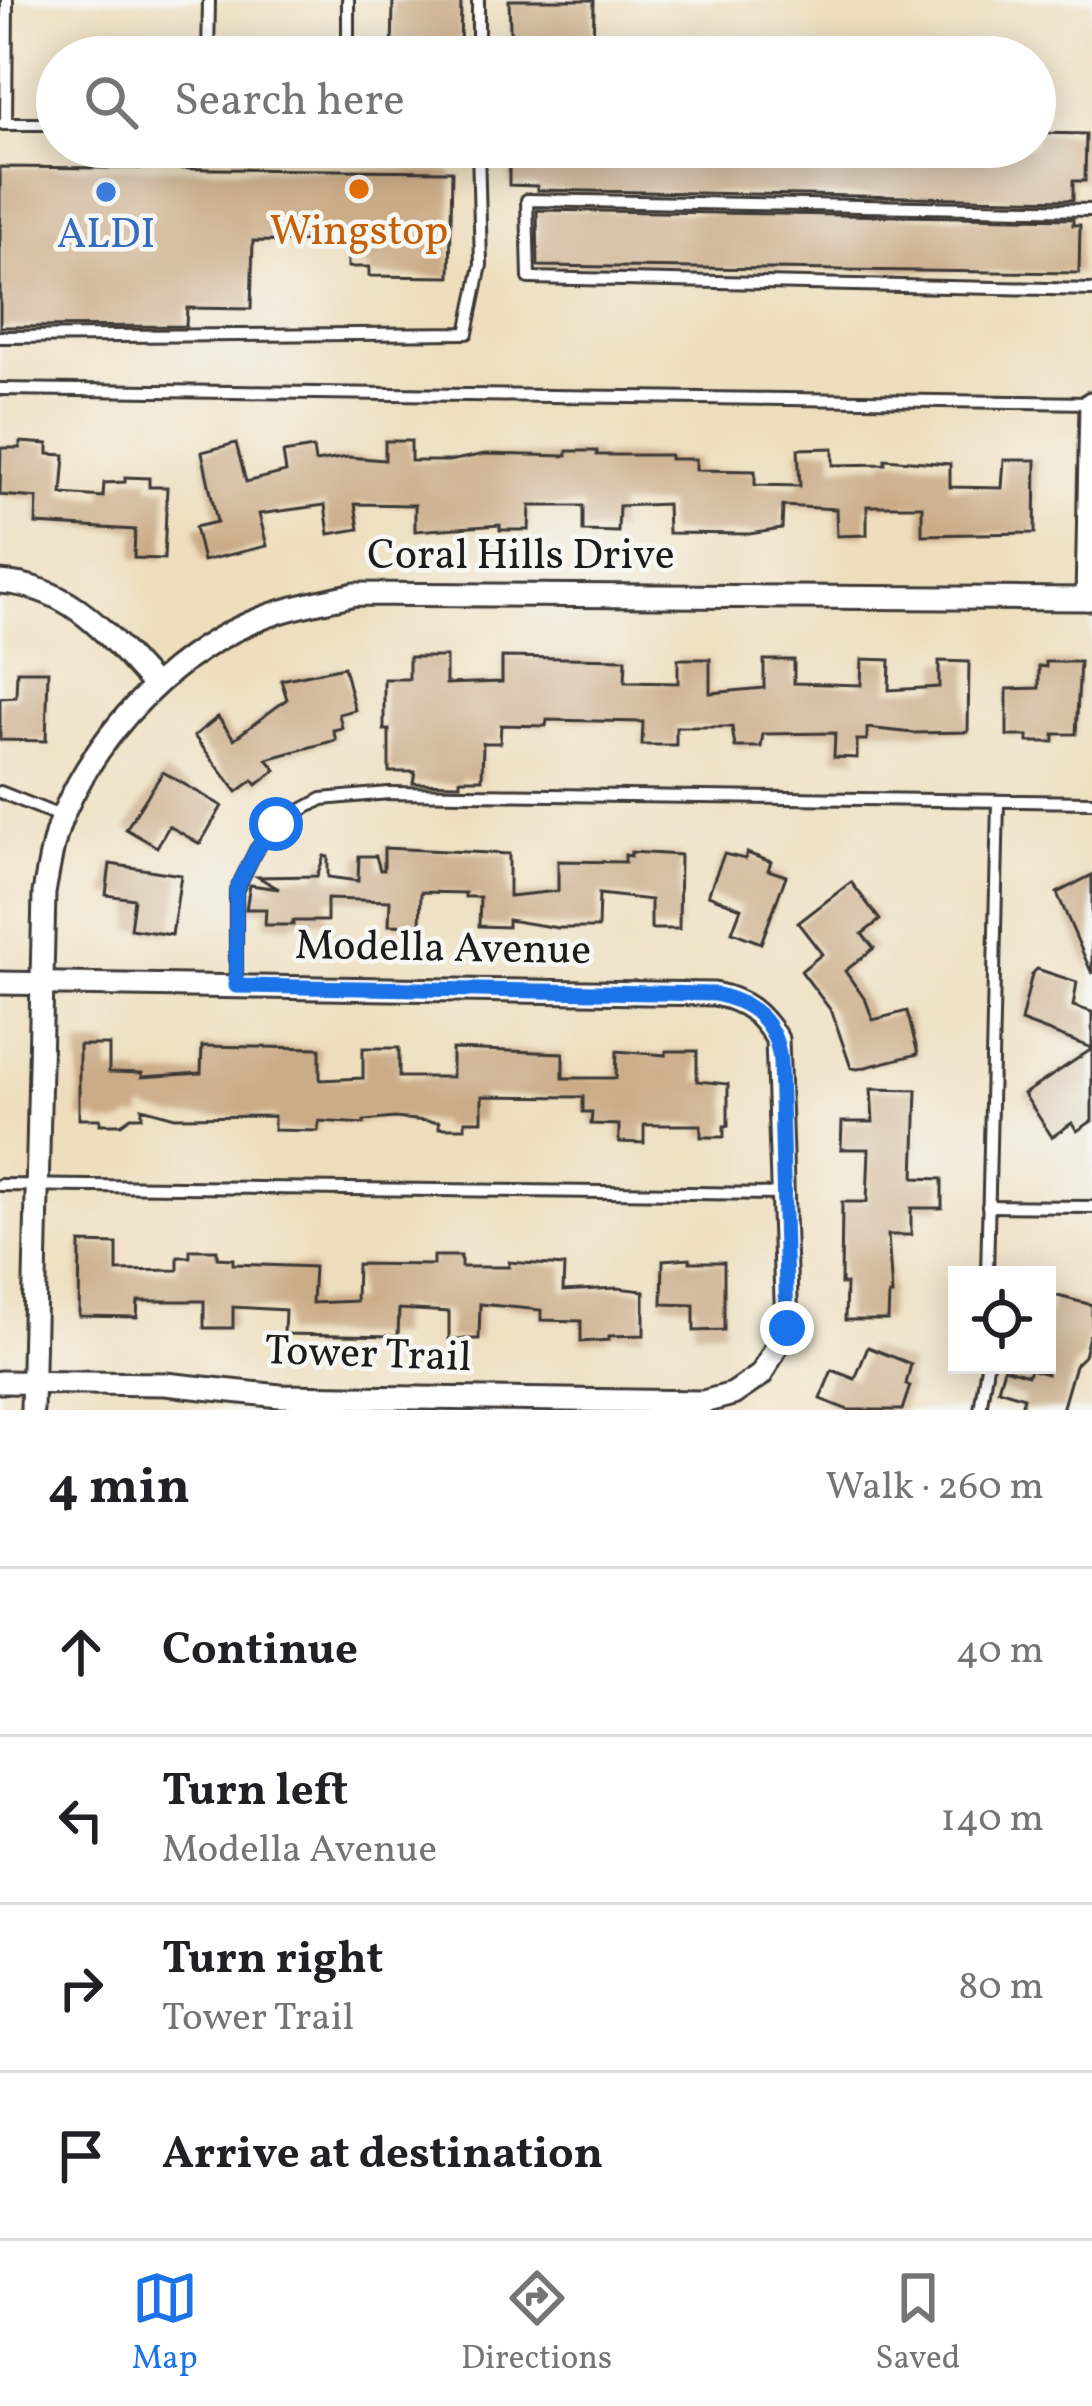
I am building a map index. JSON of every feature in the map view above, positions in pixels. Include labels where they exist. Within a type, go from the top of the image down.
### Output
[{"type":"street","points":[[1089,599],[1092,403]]},
{"type":"street","points":[[0,582],[54,593],[83,610],[155,686]]},
{"type":"street","name":"Coral Hills Drive","points":[[32,1410],[44,893],[62,817],[82,776],[118,723],[155,686],[209,646],[264,617],[355,594],[1089,599]]},
{"type":"street","name":"Modella Avenue","points":[[0,983],[714,994],[739,999]]},
{"type":"street","name":"Tower Trail","points":[[0,1382],[164,1384],[280,1396],[704,1402],[733,1394],[760,1375],[787,1328],[778,1039],[762,1016],[739,999]]},
{"type":"lane","points":[[7,0],[3,124],[36,124]]},
{"type":"lane","points":[[208,0],[208,36]]},
{"type":"lane","points":[[348,0],[348,36]]},
{"type":"lane","points":[[478,0],[478,36]]},
{"type":"lane","points":[[0,337],[467,333],[481,265],[479,168]]},
{"type":"lane","points":[[1092,210],[527,200],[529,278],[1092,290]]},
{"type":"lane","points":[[0,389],[1092,403]]},
{"type":"lane","points":[[0,793],[62,817]]},
{"type":"lane","points":[[236,986],[236,890],[256,850],[276,824],[322,800],[389,794],[1092,802]]},
{"type":"lane","points":[[988,1266],[998,801]]},
{"type":"lane","points":[[0,1185],[783,1193]]},
{"type":"lane","points":[[988,1206],[1092,1208]]},
{"type":"lane","points":[[980,1410],[986,1374]]},
{"type":"building","points":[[393,0],[461,0],[460,36],[392,36]]},
{"type":"building","points":[[509,0],[594,0],[593,36],[510,36]]},
{"type":"building","points":[[1056,133],[1086,134],[1085,181],[1073,181],[1073,200],[537,190],[537,186],[509,185],[509,168],[1056,168]]},
{"type":"building","points":[[0,167],[452,171],[450,277],[369,276],[369,267],[348,267],[348,242],[253,241],[251,309],[187,308],[186,326],[0,327]]},
{"type":"building","points":[[537,210],[1073,219],[1073,225],[1080,225],[1079,273],[538,266]]},
{"type":"building","points":[[385,441],[411,441],[411,461],[485,454],[567,456],[567,451],[670,455],[670,459],[696,459],[696,470],[755,471],[755,485],[800,486],[798,449],[833,448],[833,465],[885,464],[885,459],[950,464],[950,487],[1002,488],[1004,460],[1036,460],[1035,533],[922,535],[922,506],[867,506],[867,535],[837,536],[836,509],[783,506],[782,529],[749,534],[668,533],[667,504],[619,506],[618,532],[583,531],[583,506],[530,506],[529,530],[500,530],[500,525],[415,531],[415,505],[355,504],[359,529],[329,534],[325,505],[259,514],[267,546],[203,561],[195,527],[217,522],[202,452],[236,443],[246,482],[286,472],[283,453],[313,448],[315,462],[348,457],[385,460]]},
{"type":"building","points":[[20,442],[48,444],[48,454],[65,455],[62,494],[103,497],[104,483],[125,482],[125,477],[149,478],[149,487],[167,487],[164,559],[134,558],[135,530],[36,524],[37,498],[0,495],[1,448],[20,448]]},
{"type":"building","points":[[409,657],[446,657],[446,684],[502,682],[502,657],[626,659],[625,682],[678,683],[678,659],[710,659],[710,693],[764,688],[764,660],[794,660],[794,683],[861,685],[862,659],[890,660],[889,690],[939,687],[939,661],[969,662],[968,732],[867,728],[867,740],[857,740],[857,758],[834,757],[835,733],[763,734],[761,747],[735,747],[732,727],[676,727],[676,745],[642,745],[643,722],[547,720],[546,726],[501,725],[500,743],[483,743],[482,779],[460,779],[460,784],[413,783],[415,772],[389,772],[389,730],[384,730],[384,679],[409,679]]},
{"type":"building","points":[[1046,662],[1080,662],[1076,734],[1054,734],[1054,742],[1007,736],[1007,689],[1039,688],[1039,666],[1046,667]]},
{"type":"building","points":[[344,667],[355,710],[339,714],[342,728],[333,730],[336,740],[267,759],[276,770],[257,785],[253,780],[237,792],[194,736],[218,717],[234,739],[287,699],[281,680]]},
{"type":"building","points":[[17,671],[48,671],[46,741],[0,740],[0,698],[16,697]]},
{"type":"building","points":[[163,772],[222,806],[200,844],[169,826],[157,847],[126,829]]},
{"type":"building","points":[[384,848],[509,854],[509,896],[558,891],[558,861],[625,862],[625,855],[631,852],[680,855],[679,929],[651,929],[651,900],[599,894],[598,928],[508,920],[508,927],[479,926],[480,897],[465,897],[465,893],[421,892],[420,926],[389,925],[390,901],[327,899],[327,921],[293,921],[293,925],[265,925],[266,909],[246,909],[250,885],[279,889],[258,877],[317,876],[324,856],[328,857],[328,877],[358,881],[359,856],[376,856],[384,870]]},
{"type":"building","points":[[747,853],[771,862],[768,870],[786,876],[761,943],[732,932],[741,908],[708,895],[724,854],[745,859]]},
{"type":"building","points":[[110,864],[181,875],[172,935],[130,929],[134,899],[106,895]]},
{"type":"building","points":[[1092,875],[1092,974],[1057,893]]},
{"type":"building","points":[[851,882],[880,920],[862,934],[874,948],[845,971],[873,1020],[907,1011],[918,1054],[858,1069],[851,1068],[832,1012],[801,971],[822,954],[798,923]]},
{"type":"building","points":[[1037,969],[1077,982],[1073,1006],[1092,1012],[1092,1048],[1021,1021]]},
{"type":"building","points":[[79,1045],[109,1045],[109,1072],[142,1073],[142,1077],[201,1073],[202,1046],[320,1048],[320,1080],[363,1078],[363,1048],[399,1048],[399,1077],[452,1077],[452,1049],[563,1053],[563,1078],[616,1078],[617,1051],[666,1055],[666,1051],[697,1051],[697,1081],[728,1084],[728,1126],[724,1126],[724,1137],[701,1137],[701,1125],[644,1125],[644,1143],[619,1142],[619,1125],[591,1124],[592,1112],[583,1112],[583,1097],[482,1096],[482,1121],[465,1121],[465,1128],[439,1128],[439,1122],[394,1118],[364,1124],[319,1121],[318,1131],[274,1130],[274,1116],[175,1117],[142,1108],[142,1117],[100,1124],[100,1119],[79,1119]]},
{"type":"building","points":[[1092,1049],[1092,1121],[1077,1131],[1072,1123],[1052,1137],[1024,1094]]},
{"type":"building","points":[[871,1089],[917,1090],[914,1178],[942,1179],[942,1208],[911,1208],[911,1235],[888,1235],[892,1295],[888,1320],[845,1320],[842,1202],[867,1202],[869,1149],[841,1149],[842,1122],[873,1122]]},
{"type":"building","points":[[80,1243],[117,1244],[117,1271],[178,1270],[178,1257],[190,1257],[190,1250],[217,1250],[217,1258],[233,1259],[233,1264],[314,1267],[312,1303],[356,1301],[357,1264],[433,1265],[433,1256],[461,1256],[461,1267],[509,1267],[509,1262],[564,1266],[563,1291],[644,1291],[644,1335],[581,1342],[581,1321],[541,1320],[541,1310],[480,1304],[479,1339],[449,1339],[449,1312],[399,1309],[398,1336],[284,1334],[285,1310],[233,1307],[233,1328],[204,1328],[204,1301],[138,1301],[137,1317],[79,1316]]},
{"type":"building","points":[[690,1258],[690,1262],[724,1262],[724,1330],[694,1331],[694,1305],[662,1304],[663,1260]]},
{"type":"building","points":[[1056,1296],[1092,1305],[1092,1337],[1075,1365],[1062,1410],[1020,1410],[1024,1397],[998,1389],[1002,1374],[1056,1374]]},
{"type":"building","points":[[868,1347],[911,1364],[902,1410],[848,1410],[820,1399],[832,1370],[855,1379]]},
{"type":"place","name":"Wingstop","points":[[359,189]]},
{"type":"place","name":"ALDI","points":[[106,192]]},
{"type":"route","points":[[276,824],[256,850],[236,890],[236,986],[714,994],[739,999],[762,1016],[778,1039],[780,1061],[787,1328]]}]
